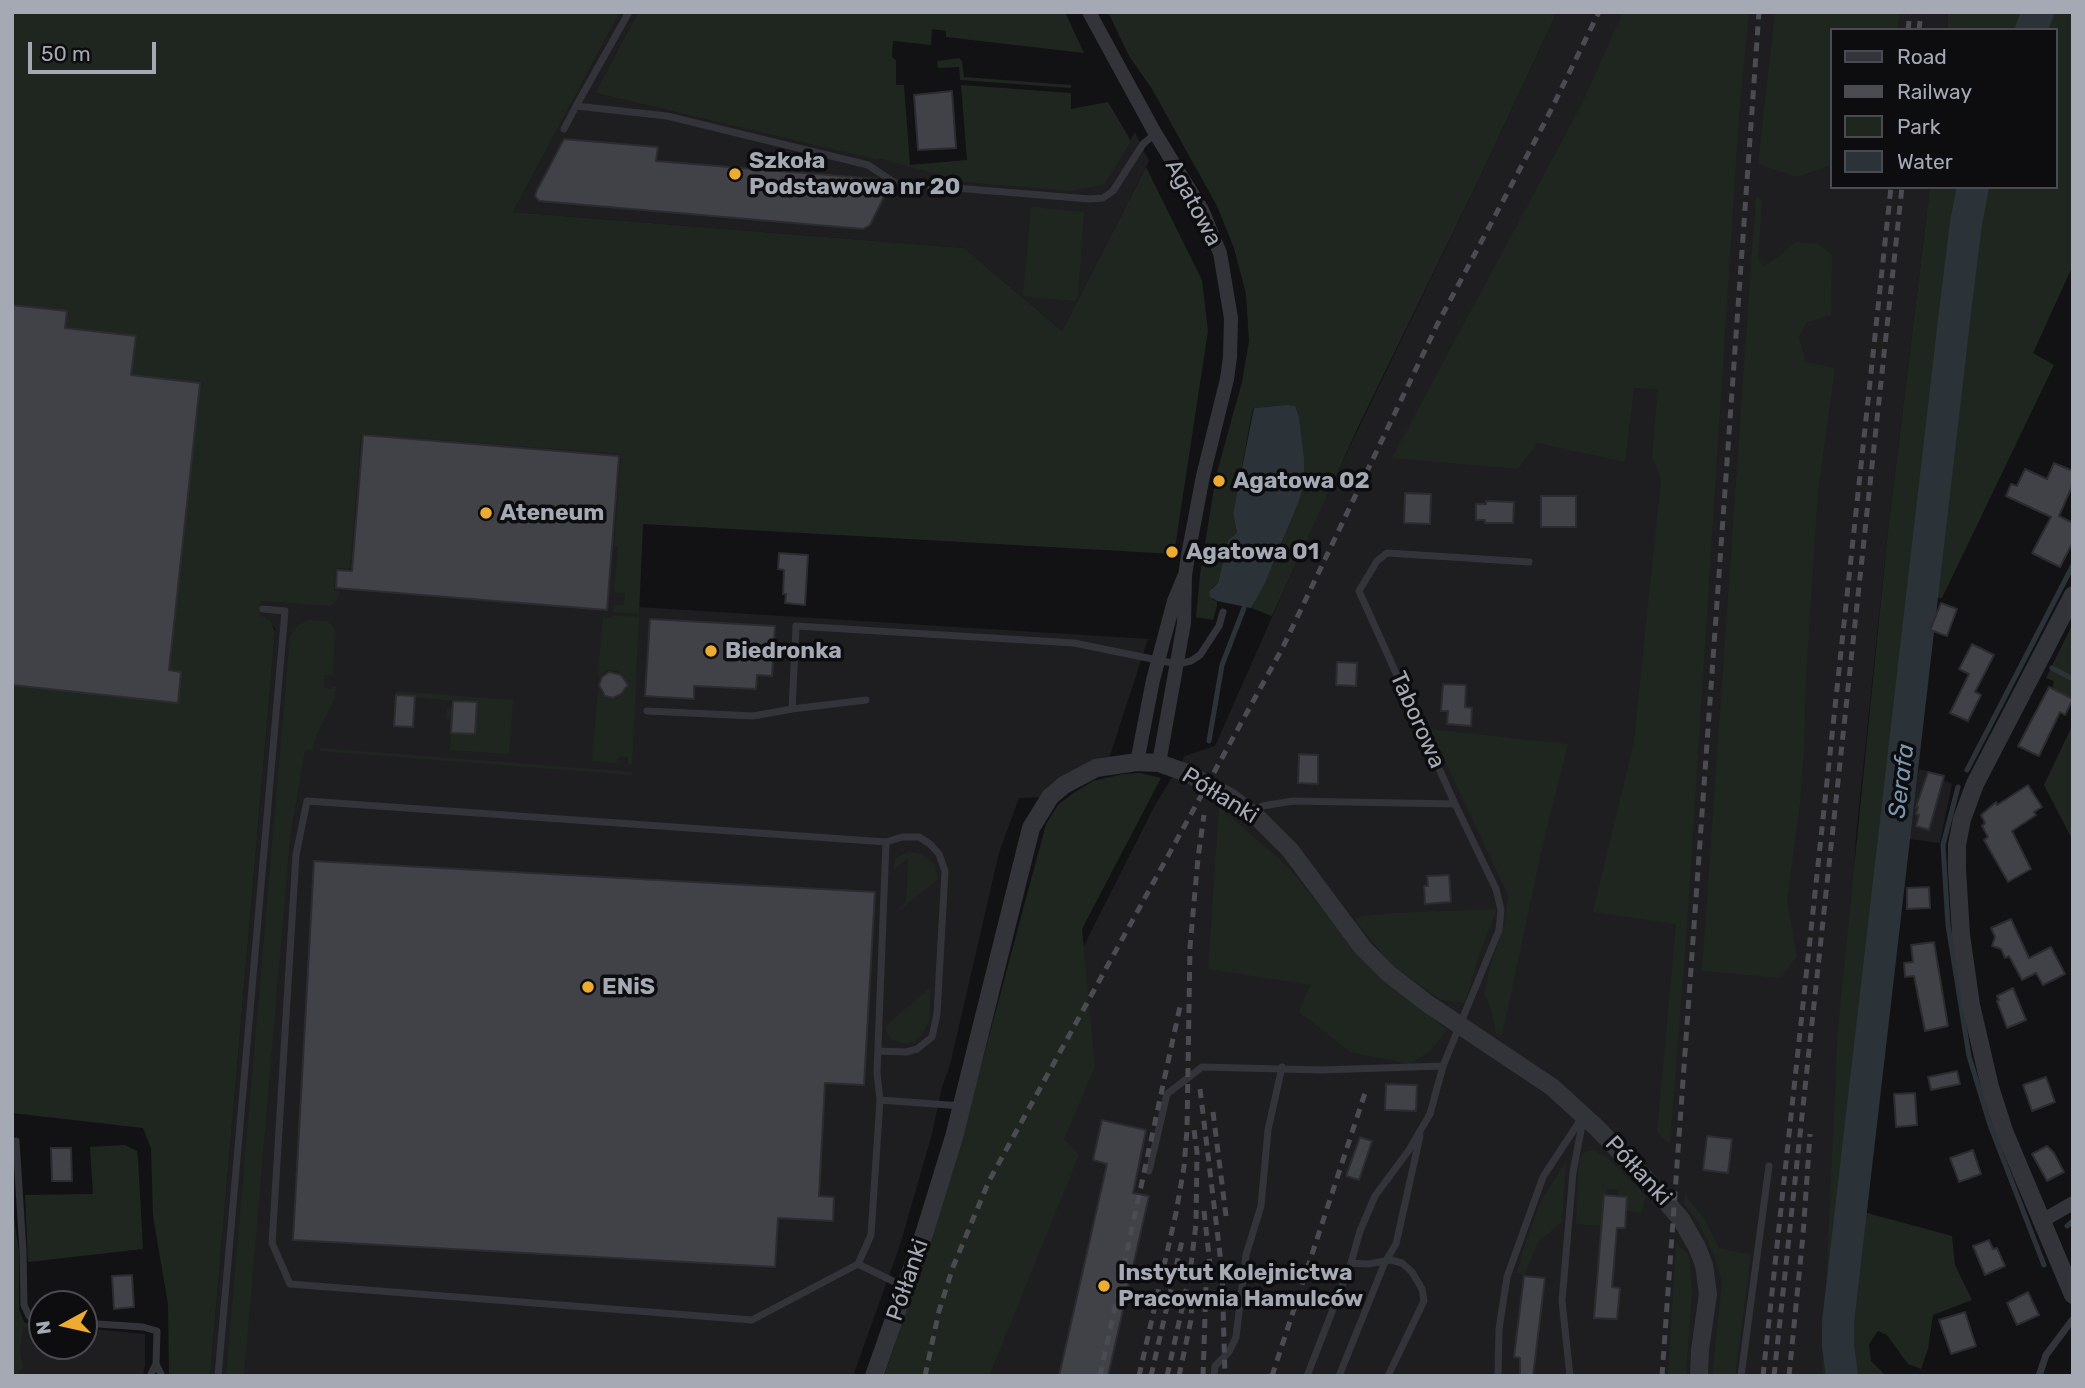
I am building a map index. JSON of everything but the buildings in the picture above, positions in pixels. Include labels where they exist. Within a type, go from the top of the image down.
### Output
[{"type":"street","name":"Agatowa","points":[[1088,12],[1212,232],[1226,276],[1231,318],[1227,379],[1203,476],[1185,576],[1184,624],[1159,763]]},
{"type":"street","name":"Agatowa","points":[[1137,762],[1158,660],[1174,601],[1185,576]]},
{"type":"street","points":[[2073,595],[1975,784],[1962,819],[1957,845],[1961,935],[1976,1031],[2004,1131],[2073,1295]]},
{"type":"street","name":"Półłanki","points":[[874,1376],[906,1287],[962,1106],[1031,828],[1050,797],[1064,785],[1096,768],[1137,762],[1159,763],[1200,780],[1252,813],[1290,850],[1375,961],[1401,984],[1552,1087],[1584,1115],[1674,1211],[1687,1228],[1707,1275],[1708,1294],[1699,1376]]},
{"type":"street","points":[[2042,1221],[2073,1203]]},
{"type":"lane","points":[[564,129],[629,12]]},
{"type":"lane","points":[[576,106],[680,120],[868,165],[895,183],[1089,199],[1103,198],[1113,191],[1143,144],[1156,133]]},
{"type":"lane","name":"Taborowa","points":[[1421,1128],[1430,1114],[1443,1066],[1499,930],[1501,910],[1496,889],[1359,591],[1377,561],[1387,553],[1530,562]]},
{"type":"lane","points":[[218,1376],[285,611],[263,609]]},
{"type":"lane","points":[[792,709],[796,626],[1074,643],[1177,664],[1191,661],[1200,655],[1211,642],[1223,612]]},
{"type":"lane","points":[[647,711],[753,716],[866,701]]},
{"type":"lane","points":[[878,1051],[906,1052],[917,1049],[932,1037],[937,1014],[945,871],[939,854],[919,837],[902,837],[886,842],[307,801],[296,855],[272,1243],[289,1284],[752,1320],[858,1264],[872,1235],[880,1100],[878,1051],[886,842]]},
{"type":"lane","points":[[1252,813],[1262,806],[1293,801],[1455,804]]},
{"type":"lane","points":[[1149,1171],[1167,1094],[1202,1067],[1321,1070],[1443,1066]]},
{"type":"lane","points":[[1214,1376],[1215,1366],[1229,1352],[1236,1337],[1247,1255],[1261,1206],[1268,1130],[1282,1067]]},
{"type":"lane","points":[[880,1100],[962,1106]]},
{"type":"lane","points":[[1498,1376],[1499,1329],[1507,1277],[1543,1177],[1584,1115]]},
{"type":"lane","points":[[1570,1376],[1562,1301],[1573,1172],[1584,1115]]},
{"type":"lane","points":[[1339,1376],[1385,1262],[1396,1244],[1421,1128]]},
{"type":"lane","points":[[1307,1376],[1375,1196],[1421,1128]]},
{"type":"lane","points":[[16,1141],[24,1305],[28,1313]]},
{"type":"lane","points":[[1741,1376],[1769,1166]]},
{"type":"lane","points":[[1351,1263],[1368,1265],[1391,1260],[1402,1263],[1412,1272],[1422,1289],[1424,1301],[1388,1376]]},
{"type":"lane","points":[[858,1264],[906,1287]]},
{"type":"lane","points":[[2039,1376],[2046,1355],[2073,1319]]},
{"type":"lane","points":[[98,1324],[157,1331],[156,1364],[150,1376]]},
{"type":"lane","points":[[156,1364],[162,1376]]},
{"type":"shaded area","name":"Szkoła Podstawowa nr 20","points":[[620,12],[638,12],[595,93],[877,160],[878,157],[964,182],[1105,184],[1135,132],[1149,161],[1062,331],[964,248],[513,212]]},
{"type":"shaded area","points":[[1557,12],[1948,12],[1947,28],[1829,28],[1829,189],[1930,189],[1888,531],[1856,836],[1838,1199],[1822,1376],[900,1376],[962,1187],[1155,805],[1185,756],[1215,746],[1323,502]]},
{"type":"shaded area","points":[[335,415],[647,437],[639,607],[1148,639],[1107,765],[1050,797],[1019,798],[999,853],[932,1134],[900,1245],[853,1376],[210,1376],[275,632],[275,628],[260,616],[261,601],[328,605]]},
{"type":"shaded area","points":[[1919,769],[1945,775],[1944,780],[1952,784],[1940,843],[1908,839]]},
{"type":"shaded area","points":[[18,1251],[19,1310],[24,1322],[28,1324],[28,1360],[98,1360],[98,1329],[145,1334],[143,1376],[12,1376]]},
{"type":"green space","points":[[12,12],[620,12],[513,212],[964,248],[1062,331],[1146,167],[1202,280],[1208,331],[1174,554],[643,524],[639,614],[613,612],[613,605],[624,605],[625,593],[614,592],[618,546],[614,546],[621,454],[361,434],[350,569],[336,568],[334,590],[340,591],[338,598],[328,606],[261,601],[260,616],[270,620],[275,632],[210,1376],[169,1376],[168,1304],[153,1216],[151,1148],[143,1128],[12,1113]]},
{"type":"green space","points":[[638,12],[1065,12],[1084,53],[946,37],[946,31],[932,29],[931,45],[893,41],[896,85],[904,85],[910,165],[967,160],[961,85],[1071,93],[1071,109],[1108,102],[1131,141],[1105,184],[1070,191],[964,182],[879,158],[877,160],[595,93]]},
{"type":"green space","points":[[1108,12],[1557,12],[1358,427],[1272,616],[1251,608],[1277,556],[1304,483],[1299,417],[1285,405],[1253,408],[1233,513],[1237,533],[1228,540],[1218,583],[1212,588],[1213,600],[1217,601],[1213,620],[1196,617],[1214,488],[1219,489],[1222,474],[1217,472],[1242,382],[1249,341],[1246,294],[1234,248],[1217,206],[1152,89],[1129,56]]},
{"type":"green space","points":[[1623,12],[1749,12],[1739,115],[1687,926],[1670,1144],[1657,1132],[1676,924],[1593,912],[1634,742],[1661,479],[1652,457],[1658,389],[1634,388],[1625,462],[1537,443],[1518,469],[1392,458],[1582,104]]},
{"type":"green space","points":[[1775,12],[1900,12],[1897,28],[1829,28],[1829,166],[1797,177],[1758,164]]},
{"type":"green space","points":[[1948,12],[2073,12],[2073,265],[2033,353],[2054,365],[1942,598],[1930,599],[1898,833],[1867,1213],[1952,1236],[1955,1265],[1972,1300],[1933,1315],[1928,1349],[1921,1369],[1908,1364],[1887,1335],[1878,1331],[1869,1344],[1871,1361],[1886,1376],[1822,1376],[1838,1028],[1888,531],[1930,189],[2057,189],[2057,28],[1947,28]]},
{"type":"green space","points":[[959,58],[962,61],[964,77],[1071,85],[1071,88],[960,80],[959,67],[938,68],[937,61]]},
{"type":"green space","points":[[1756,195],[1762,200],[1758,258],[1764,266],[1795,242],[1818,244],[1832,255],[1831,315],[1807,322],[1799,337],[1806,362],[1835,368],[1818,491],[1800,803],[1787,901],[1797,956],[1780,978],[1702,971]]},
{"type":"green space","points":[[1031,207],[1084,212],[1078,296],[1075,301],[1023,296]]},
{"type":"green space","points":[[613,615],[639,617],[632,765],[628,764],[628,757],[619,756],[617,763],[592,761],[598,689],[605,698],[616,699],[625,692],[626,680],[618,671],[607,670],[598,677],[603,617],[612,618]]},
{"type":"green space","points":[[309,620],[327,621],[335,629],[333,675],[325,675],[324,688],[337,687],[312,750],[305,750],[290,837],[244,1376],[226,1376],[290,636],[299,625]]},
{"type":"green space","points":[[2073,623],[2073,698],[2052,689],[2054,681],[2046,678]]},
{"type":"green space","points":[[396,691],[513,700],[509,754],[450,750],[452,720],[446,719],[447,709],[453,709],[453,701],[396,695]]},
{"type":"green space","points":[[2073,724],[2073,841],[2044,785]]},
{"type":"green space","points":[[1430,729],[1568,744],[1543,843],[1502,1036],[1496,1033],[1491,1008],[1484,995],[1505,922],[1508,895]]},
{"type":"green space","points":[[320,748],[632,772],[632,775],[320,751]]},
{"type":"green space","points":[[1140,773],[1161,778],[1082,929],[1095,1066],[1064,1139],[1079,1155],[989,1376],[884,1376],[953,1170],[1046,824],[1058,805],[1093,781]]},
{"type":"green space","points":[[1219,807],[1288,867],[1356,951],[1394,988],[1447,1030],[1430,1051],[1409,1064],[1351,1052],[1299,1012],[1310,985],[1208,969]]},
{"type":"green space","points":[[908,852],[920,854],[931,861],[935,865],[938,879],[892,916],[906,902],[908,858],[894,870],[894,862],[897,857]]},
{"type":"green space","points":[[1497,909],[1479,955],[1465,1003],[1441,1000],[1391,964],[1355,920],[1363,916],[1395,913]]},
{"type":"green space","points":[[931,987],[929,1021],[921,1036],[906,1044],[892,1040],[886,1032],[886,1026]]},
{"type":"green space","points":[[125,1145],[137,1151],[143,1249],[28,1262],[25,1195],[93,1194],[90,1147]]},
{"type":"green space","points":[[1594,1150],[1608,1158],[1646,1196],[1641,1213],[1626,1210],[1627,1197],[1618,1196],[1618,1190],[1607,1189],[1601,1226],[1576,1224],[1579,1160],[1585,1152]]},
{"type":"green space","points":[[1566,1162],[1562,1222],[1538,1242],[1524,1276],[1517,1272],[1524,1247],[1541,1201]]},
{"type":"green space","points":[[1685,1194],[1706,1222],[1719,1248],[1751,1255],[1735,1376],[1712,1376],[1722,1283],[1716,1260],[1699,1223],[1684,1203]]},
{"type":"green space","points":[[12,1204],[19,1251],[19,1309],[28,1327],[23,1327],[20,1351],[23,1367],[17,1376],[12,1376]]},
{"type":"green space","points":[[1676,1242],[1689,1256],[1692,1292],[1686,1376],[1668,1376]]},
{"type":"water","points":[[1295,406],[1299,417],[1304,483],[1298,503],[1265,583],[1251,608],[1217,601],[1210,597],[1209,592],[1218,583],[1228,540],[1237,533],[1233,513],[1254,408]]},
{"type":"waterway","name":"Serafa","points":[[2032,28],[2038,12]]},
{"type":"waterway","name":"Serafa","points":[[1842,1376],[1838,1322],[1955,312],[1973,189]]},
{"type":"waterway","points":[[1967,770],[2073,565]]},
{"type":"waterway","points":[[1209,741],[1222,665],[1244,608]]},
{"type":"waterway","points":[[2052,668],[2073,679]]},
{"type":"waterway","points":[[1958,787],[1943,845],[1948,925],[1969,1056],[1990,1125],[2044,1265]]},
{"type":"waterway","points":[[2067,1226],[2073,1221]]},
{"type":"railway","points":[[925,1376],[939,1311],[953,1267],[989,1181],[1283,647],[1437,325],[1546,120],[1599,12]]},
{"type":"railway","points":[[1662,1376],[1759,12]]},
{"type":"railway","points":[[1908,28],[1910,12]]},
{"type":"railway","points":[[1919,28],[1921,12]]},
{"type":"railway","points":[[1763,1376],[1891,189]]},
{"type":"railway","points":[[1774,1376],[1902,189]]},
{"type":"railway","points":[[1139,1376],[1184,1167],[1190,947],[1204,815]]},
{"type":"railway","points":[[1100,1376],[1181,1002]]},
{"type":"railway","points":[[1200,1089],[1222,1271],[1225,1376]]},
{"type":"railway","points":[[1272,1376],[1365,1093]]},
{"type":"railway","points":[[1213,1112],[1226,1216]]},
{"type":"railway","points":[[1167,1376],[1190,1273],[1196,1224],[1197,1152],[1194,1130]]},
{"type":"railway","points":[[1789,1376],[1810,1134]]},
{"type":"railway","points":[[1204,1211],[1214,1301]]},
{"type":"railway","points":[[1151,1376],[1182,1241]]},
{"type":"railway","points":[[1203,1376],[1206,1287]]},
{"type":"railway","points":[[1179,1376],[1191,1320],[1192,1298]]},
{"type":"place","name":"Szkoła Podstawowa nr 20","points":[[735,174]]},
{"type":"place","name":"Agatowa 02","points":[[1219,481]]},
{"type":"place","name":"Ateneum","points":[[486,513]]},
{"type":"place","name":"Agatowa 01","points":[[1172,552]]},
{"type":"place","name":"Biedronka","points":[[711,651]]},
{"type":"place","name":"ENiS","points":[[588,987]]},
{"type":"place","name":"Instytut Kolejnictwa Pracownia Hamulców","points":[[1104,1286]]}]
